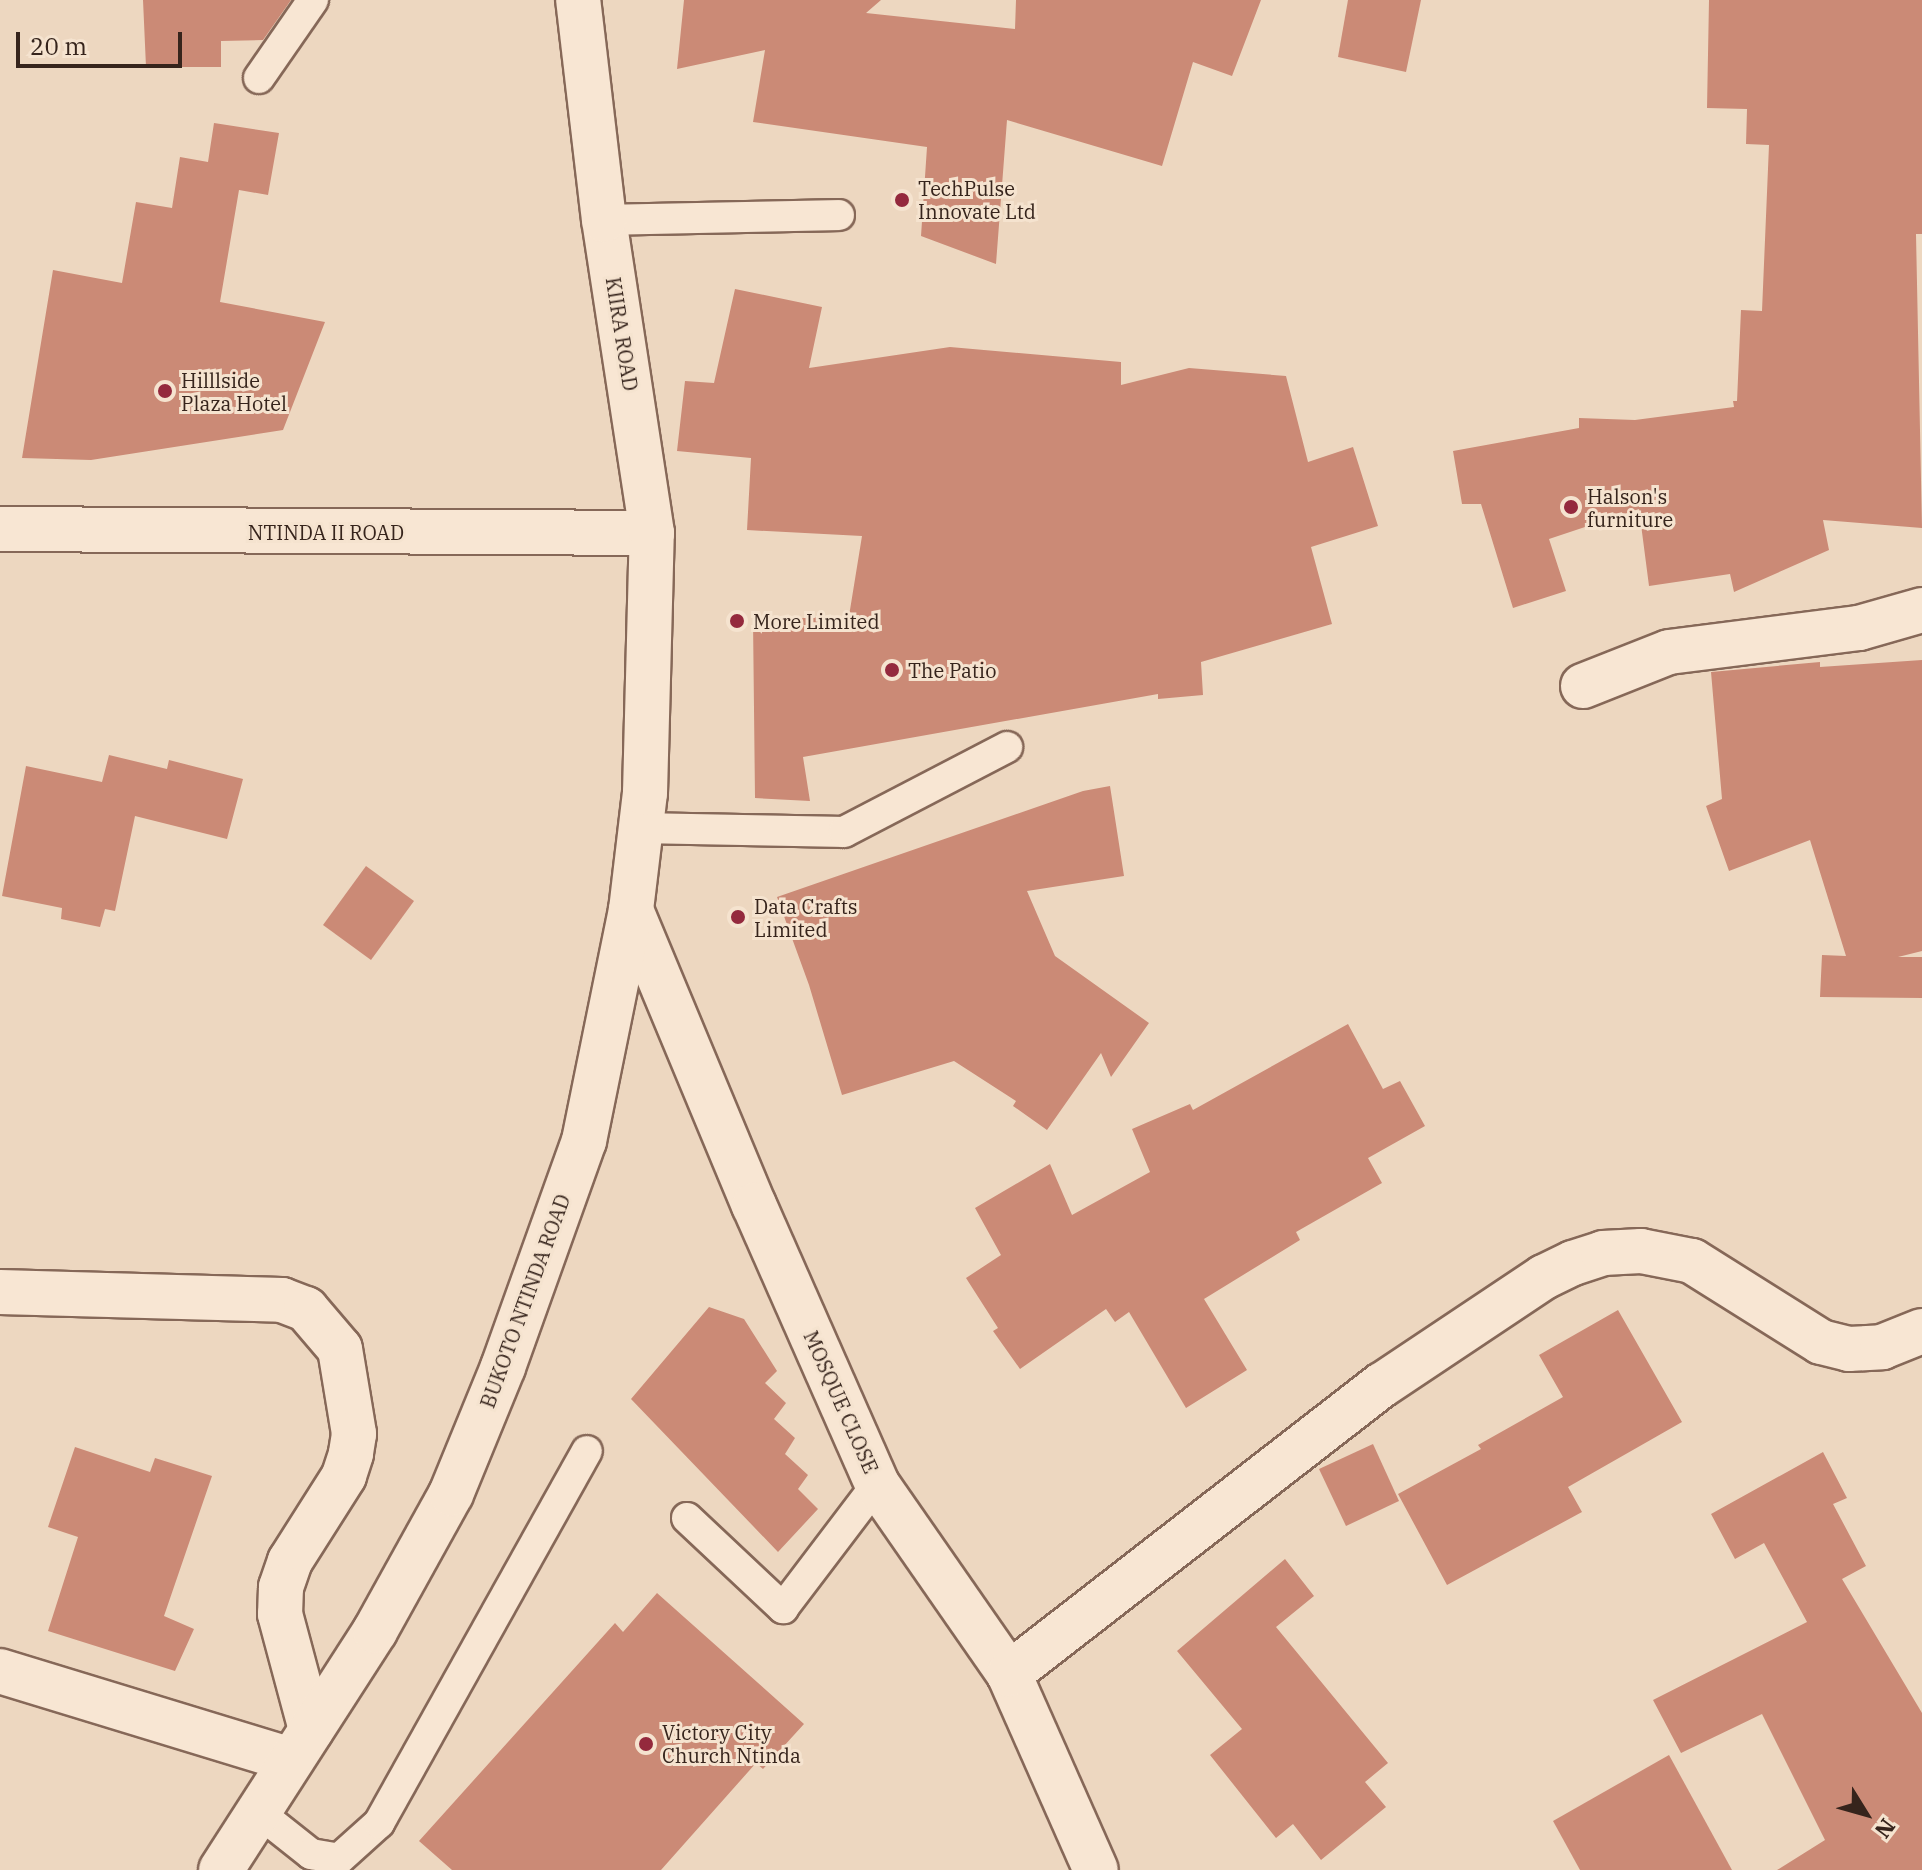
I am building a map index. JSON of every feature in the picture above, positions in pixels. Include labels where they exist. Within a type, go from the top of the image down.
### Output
[{"type":"street","name":"KIIRA ROAD","points":[[578,0],[604,220],[652,533],[647,669]]},
{"type":"street","name":"NTINDA II ROAD","points":[[0,529],[652,533]]},
{"type":"street","points":[[1583,686],[1669,652],[1859,628],[1922,610]]},
{"type":"street","name":"BUKOTO NTINDA ROAD","points":[[221,1870],[375,1631],[451,1494],[503,1367],[584,1141],[631,910],[645,793],[647,669]]},
{"type":"street","name":"MOSQUE CLOSE","points":[[631,910],[754,1205],[877,1484],[1009,1674],[1096,1870]]},
{"type":"street","points":[[1009,1674],[1382,1385],[1544,1277],[1573,1263],[1603,1253],[1641,1251],[1692,1261],[1821,1342],[1849,1349],[1882,1347],[1922,1331]]},
{"type":"street","points":[[0,1292],[282,1300],[306,1309],[340,1349],[354,1434],[344,1476],[290,1561],[281,1587],[280,1614],[301,1745],[0,1671]]},
{"type":"lane","points":[[259,78],[313,0]]},
{"type":"lane","points":[[604,220],[839,215]]},
{"type":"lane","points":[[641,828],[844,832],[1007,747]]},
{"type":"lane","points":[[258,1812],[311,1854],[347,1864],[379,1823],[587,1451]]},
{"type":"lane","points":[[687,1518],[783,1608],[877,1484]]},
{"type":"building","points":[[143,0],[291,0],[263,40],[221,41],[221,67],[146,67]]},
{"type":"building","points":[[684,0],[881,0],[866,13],[1015,29],[1016,0],[1261,0],[1232,76],[1193,62],[1162,166],[1007,120],[996,264],[921,236],[927,147],[753,122],[765,50],[677,69]]},
{"type":"building","points":[[1348,0],[1421,0],[1406,72],[1338,57]]},
{"type":"building","points":[[1709,0],[1922,0],[1922,234],[1916,234],[1922,528],[1823,520],[1829,550],[1734,592],[1730,574],[1649,586],[1639,509],[1549,539],[1566,591],[1513,608],[1481,504],[1462,504],[1453,451],[1579,428],[1579,418],[1635,420],[1734,407],[1733,401],[1737,401],[1741,310],[1762,311],[1769,145],[1746,144],[1747,109],[1707,108]]},
{"type":"building","name":"Hilllside Plaza Hotel","points":[[214,123],[279,133],[268,195],[239,190],[220,302],[325,322],[283,430],[91,460],[22,458],[53,270],[122,283],[136,202],[172,208],[180,157],[208,162]]},
{"type":"building","points":[[735,289],[822,307],[809,368],[950,347],[1121,362],[1121,385],[1189,368],[1286,376],[1308,462],[1353,447],[1378,526],[1311,547],[1332,624],[1201,662],[1203,695],[1158,699],[1158,694],[803,757],[810,801],[755,798],[753,620],[849,616],[862,536],[747,530],[751,458],[677,451],[685,381],[714,383]]},
{"type":"building","points":[[1922,660],[1922,951],[1898,957],[1922,957],[1922,998],[1820,997],[1822,955],[1846,956],[1810,840],[1729,871],[1706,806],[1722,799],[1711,672],[1820,662],[1820,667]]},
{"type":"building","points":[[109,755],[167,769],[169,760],[243,779],[227,839],[135,816],[115,911],[105,909],[100,927],[61,919],[62,908],[2,896],[26,766],[102,782]]},
{"type":"building","points":[[1110,786],[1124,876],[1027,891],[1055,956],[1149,1023],[1111,1077],[1101,1053],[1047,1130],[1013,1106],[1016,1101],[954,1061],[842,1095],[809,985],[777,897],[1083,791]]},
{"type":"building","points":[[366,866],[414,901],[371,960],[323,925]]},
{"type":"building","points":[[1348,1024],[1383,1089],[1400,1081],[1425,1126],[1368,1158],[1382,1183],[1296,1232],[1300,1240],[1204,1299],[1247,1370],[1186,1408],[1129,1312],[1115,1322],[1106,1309],[1020,1369],[993,1331],[998,1328],[966,1278],[1001,1255],[975,1208],[1050,1164],[1072,1215],[1150,1172],[1132,1129],[1190,1104],[1193,1110]]},
{"type":"building","points":[[709,1307],[744,1319],[777,1371],[765,1383],[786,1403],[774,1419],[795,1438],[785,1454],[808,1475],[798,1489],[818,1509],[778,1552],[631,1399]]},
{"type":"building","points":[[1618,1310],[1682,1422],[1568,1487],[1582,1512],[1447,1585],[1398,1494],[1481,1449],[1478,1445],[1563,1397],[1539,1355]]},
{"type":"building","points":[[1373,1444],[1399,1501],[1346,1526],[1319,1469]]},
{"type":"building","points":[[75,1447],[150,1472],[155,1458],[212,1476],[164,1616],[194,1629],[175,1671],[48,1631],[78,1537],[48,1527]]},
{"type":"building","points":[[1823,1452],[1847,1498],[1833,1504],[1866,1566],[1842,1579],[1922,1713],[1922,1870],[1777,1870],[1825,1840],[1762,1714],[1681,1753],[1653,1700],[1807,1622],[1764,1543],[1735,1559],[1711,1514]]},
{"type":"building","points":[[1285,1559],[1314,1596],[1276,1627],[1388,1763],[1365,1782],[1386,1807],[1321,1860],[1293,1824],[1276,1838],[1210,1755],[1242,1729],[1177,1651]]},
{"type":"building","name":"Victory City Church Ntinda","points":[[657,1593],[804,1724],[763,1769],[756,1763],[661,1870],[452,1870],[419,1841],[615,1623],[623,1632]]},
{"type":"building","points":[[1669,1755],[1732,1870],[1580,1870],[1553,1821]]},
{"type":"place","name":"TechPulse Innovate Ltd","points":[[902,200]]},
{"type":"place","name":"Hilllside Plaza Hotel","points":[[165,391]]},
{"type":"place","name":"Halson's furniture","points":[[1571,507]]},
{"type":"place","name":"More Limited","points":[[737,621]]},
{"type":"place","name":"The Patio","points":[[892,670]]},
{"type":"place","name":"Data Crafts Limited","points":[[738,917]]},
{"type":"place","name":"Victory City Church Ntinda","points":[[646,1744]]}]
